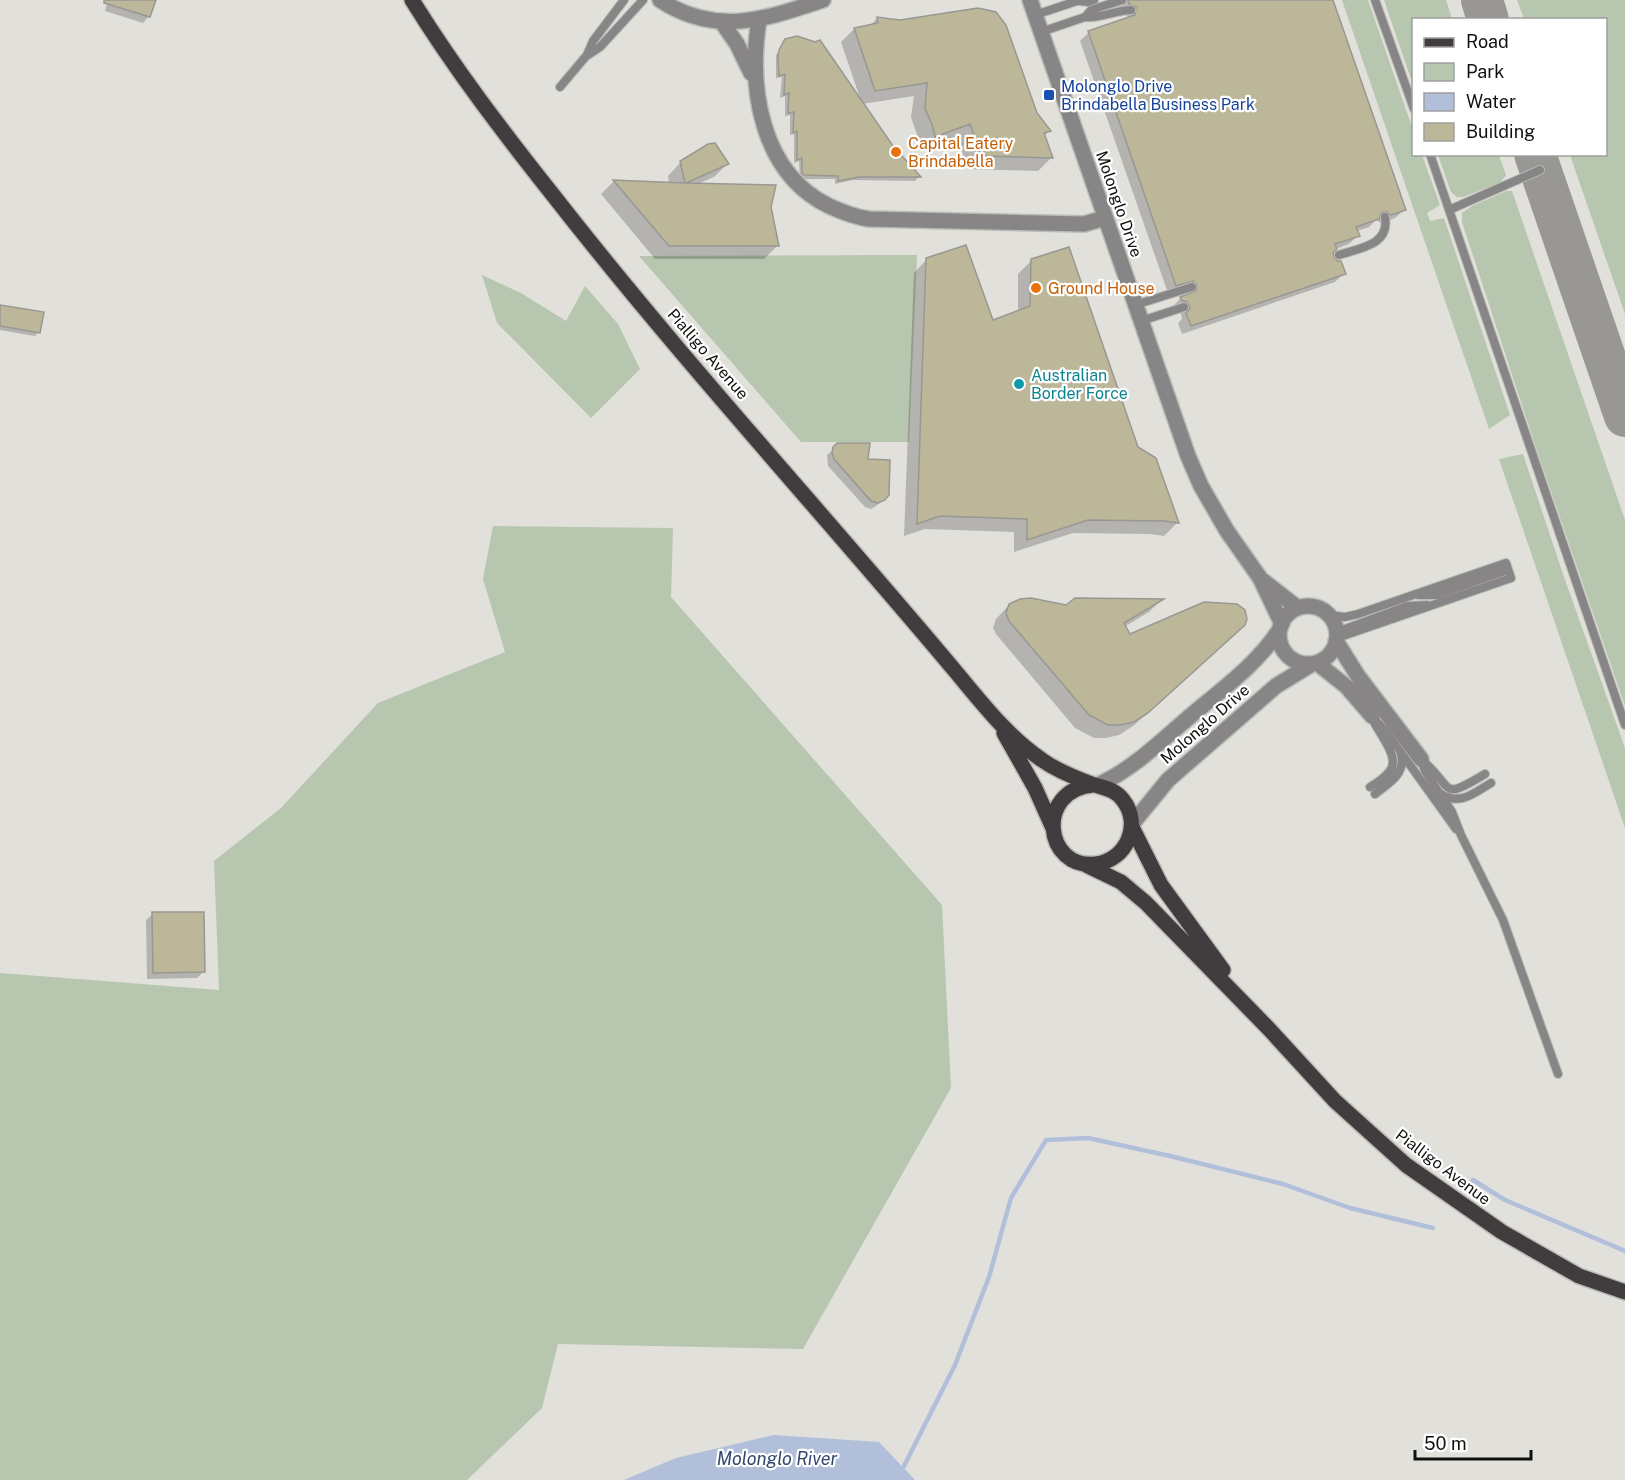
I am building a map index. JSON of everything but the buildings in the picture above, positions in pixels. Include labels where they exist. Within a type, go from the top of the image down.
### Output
[{"type":"main road","name":"Pialligo Avenue","points":[[412,0],[475,93],[592,245],[995,718],[1040,759],[1096,785]]},
{"type":"main road","name":"Pialligo Avenue","points":[[995,718],[1035,788],[1052,826]]},
{"type":"main road","points":[[1096,785],[1113,791],[1125,802],[1132,825],[1125,847],[1115,857],[1095,864],[1073,860],[1061,849],[1053,834],[1052,826],[1055,810],[1064,797],[1077,788],[1096,785]]},
{"type":"main road","name":"Pialligo Avenue","points":[[1132,825],[1166,891],[1206,948],[1269,1029]]},
{"type":"main road","name":"Pialligo Avenue","points":[[1081,862],[1114,878],[1140,897],[1269,1029],[1335,1101],[1406,1165],[1502,1232],[1569,1271],[1625,1292]]},
{"type":"street","points":[[660,0],[687,14],[721,21],[759,20],[823,0]]},
{"type":"street","name":"Molonglo Drive","points":[[1030,0],[1188,456],[1201,486],[1227,531],[1260,578],[1281,627],[1262,653],[1244,671],[1129,769],[1096,785]]},
{"type":"street","points":[[756,84],[754,59],[759,20]]},
{"type":"street","points":[[721,21],[744,55],[756,84],[771,144],[786,171],[804,192],[817,200],[845,213],[869,219],[1084,224],[1105,218]]},
{"type":"street","name":"Molonglo Drive","points":[[1260,578],[1298,608]]},
{"type":"street","points":[[1337,637],[1328,657],[1315,663],[1294,661],[1287,655],[1280,639],[1281,627],[1286,618],[1298,608],[1315,607],[1329,615],[1337,637],[1358,676],[1421,759]]},
{"type":"street","points":[[1315,663],[1347,687],[1372,716]]},
{"type":"street","name":"Molonglo Drive","points":[[1132,825],[1168,780],[1276,686],[1315,663]]},
{"type":"lane","points":[[560,87],[587,55],[593,41],[624,0]]},
{"type":"lane","points":[[587,55],[600,47],[643,0]]},
{"type":"lane","points":[[1035,15],[1080,0],[1088,2],[1094,0]]},
{"type":"lane","points":[[1085,17],[1091,10],[1122,0]]},
{"type":"lane","points":[[1375,0],[1412,105]]},
{"type":"lane","points":[[1041,32],[1085,17],[1094,18],[1119,10],[1131,10]]},
{"type":"lane","points":[[1431,156],[1625,725]]},
{"type":"lane","points":[[1449,210],[1540,170]]},
{"type":"lane","points":[[1339,255],[1379,240],[1386,229],[1385,217]]},
{"type":"lane","points":[[1135,305],[1192,287]]},
{"type":"lane","points":[[1141,321],[1184,307]]},
{"type":"lane","points":[[1329,615],[1350,616],[1411,596],[1508,570],[1431,605],[1407,606],[1337,637]]},
{"type":"lane","points":[[1372,716],[1392,754],[1393,765],[1390,772],[1372,790],[1401,771],[1403,761],[1399,748]]},
{"type":"lane","points":[[1372,716],[1399,748],[1461,835]]},
{"type":"lane","points":[[1421,759],[1431,767],[1444,786],[1453,790],[1461,789],[1485,774]]},
{"type":"lane","points":[[1421,759],[1425,771],[1452,812],[1509,932],[1558,1074]]},
{"type":"lane","points":[[1438,791],[1447,798],[1461,800],[1491,783]]},
{"type":"green space","points":[[1342,0],[1368,0],[1412,127],[1412,156],[1422,156],[1440,205],[1427,213],[1430,221],[1444,218],[1510,415],[1489,429]]},
{"type":"green space","points":[[1384,0],[1446,0],[1452,18],[1412,18],[1412,82]]},
{"type":"green space","points":[[1517,0],[1625,0],[1625,314],[1570,156],[1607,156],[1607,18],[1524,18]]},
{"type":"green space","points":[[1438,156],[1499,156],[1506,175],[1500,183],[1463,197],[1457,197],[1451,192]]},
{"type":"green space","points":[[1506,191],[1512,191],[1625,520],[1625,706],[1537,451],[1462,222],[1462,213]]},
{"type":"green space","points":[[917,255],[909,442],[801,442],[639,256]]},
{"type":"green space","points":[[482,275],[521,293],[566,321],[585,286],[618,324],[640,369],[591,418],[497,323]]},
{"type":"green space","points":[[1523,454],[1625,748],[1625,828],[1499,459]]},
{"type":"green space","points":[[493,526],[673,528],[671,597],[942,905],[951,1088],[803,1349],[558,1344],[542,1408],[467,1480],[0,1480],[0,973],[219,990],[214,861],[281,808],[378,703],[505,652],[483,579]]},
{"type":"water","name":"Molonglo River","points":[[774,1435],[879,1442],[915,1480],[624,1480],[676,1458]]},
{"type":"waterway","points":[[893,1480],[904,1466],[955,1365],[989,1277],[1011,1198],[1046,1140],[1088,1138],[1170,1156],[1283,1184],[1350,1208],[1433,1228]]},
{"type":"waterway","points":[[1469,1185],[1473,1180],[1505,1200],[1625,1251]]},
{"type":"taxiway","points":[[1482,0],[1487,18]]},
{"type":"taxiway","points":[[1536,156],[1625,416]]},
{"type":"place","name":"Molonglo Drive Brindabella Business Park","points":[[1049,95]]},
{"type":"place","name":"Capital Eatery Brindabella","points":[[896,152]]},
{"type":"place","name":"Ground House","points":[[1036,288]]},
{"type":"place","name":"Australian Border Force","points":[[1019,384]]}]
